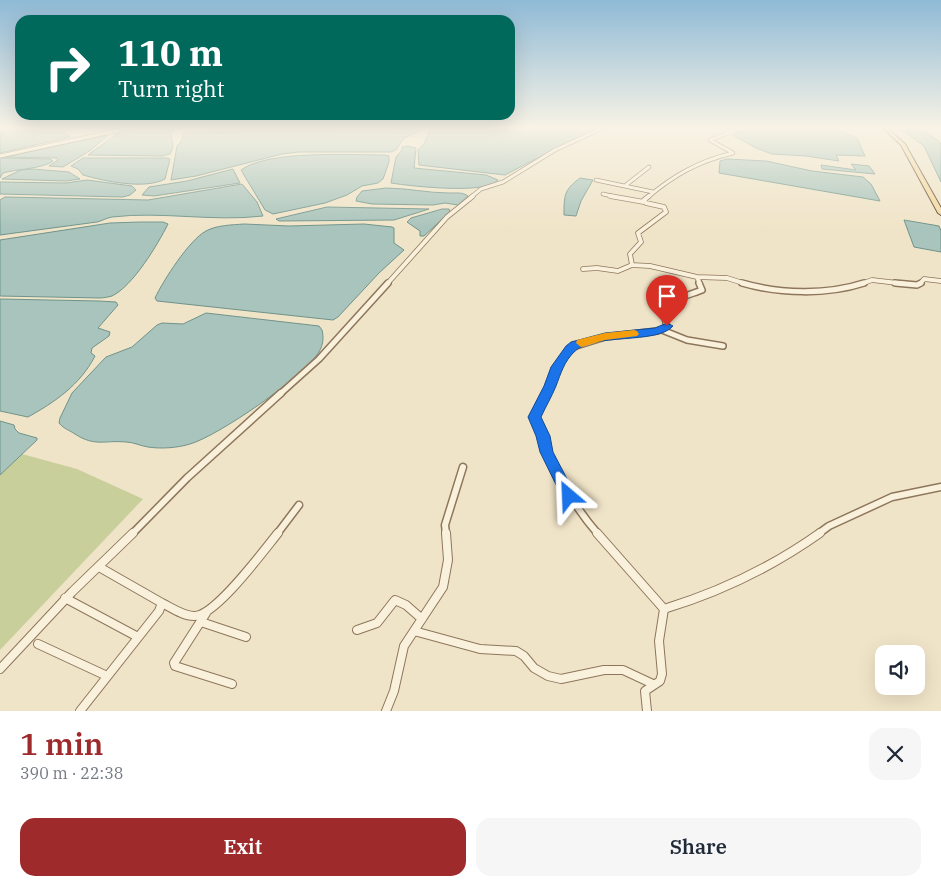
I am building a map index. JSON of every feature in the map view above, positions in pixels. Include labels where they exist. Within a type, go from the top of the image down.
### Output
[{"type":"main road","points":[[912,161],[941,213]]},
{"type":"street","points":[[0,669],[66,598],[194,471],[318,359],[447,217],[481,189],[503,182],[537,161]]},
{"type":"street","points":[[644,202],[654,192],[677,176],[705,161]]},
{"type":"street","points":[[626,185],[649,167]]},
{"type":"street","points":[[596,180],[654,192]]},
{"type":"street","points":[[603,194],[664,207],[666,212],[638,234],[641,242],[630,254],[632,265]]},
{"type":"street","points":[[583,269],[597,268],[618,271],[632,265],[650,266],[697,277],[727,278],[760,288],[821,291],[848,288],[872,280],[916,285],[920,284],[924,279],[941,281]]},
{"type":"street","points":[[662,330],[667,326],[666,312],[671,305],[681,298],[702,290],[697,277]]},
{"type":"street","points":[[647,711],[645,691],[660,681],[662,674],[658,650],[664,609],[582,516],[569,496],[547,452],[543,436],[534,417],[550,386],[556,367],[573,347],[605,337],[662,330],[687,340],[723,346]]},
{"type":"street","points":[[386,711],[394,691],[404,646],[440,592],[444,580],[448,560],[446,525],[463,467]]},
{"type":"street","points":[[664,609],[698,599],[747,577],[796,550],[829,526],[892,497],[941,486]]},
{"type":"street","points":[[232,684],[175,666],[176,659],[206,613],[233,587],[299,505]]},
{"type":"street","points":[[99,567],[189,616],[199,616],[206,613]]},
{"type":"street","points":[[66,598],[138,638]]},
{"type":"street","points":[[357,630],[373,626],[379,622],[391,602],[395,600],[406,605],[422,619]]},
{"type":"street","points":[[80,711],[138,638],[162,603]]},
{"type":"street","points":[[201,622],[246,637]]},
{"type":"street","points":[[414,631],[480,649],[516,651],[524,656],[534,668],[548,676],[562,679],[604,670],[622,670],[653,684]]},
{"type":"street","points":[[38,644],[107,676]]},
{"type":"green space","points":[[0,448],[77,469],[143,499],[0,650]]},
{"type":"water","points":[[0,161],[53,161],[36,167],[3,173],[0,178]]},
{"type":"water","points":[[56,161],[73,161],[63,167],[49,166]]},
{"type":"water","points":[[78,161],[169,161],[165,179],[147,184],[102,180],[83,175],[78,169],[71,166]]},
{"type":"water","points":[[174,161],[254,161],[196,176],[171,180]]},
{"type":"water","points":[[263,161],[389,161],[383,179],[378,183],[362,186],[347,195],[325,203],[273,214],[265,210],[241,170]]},
{"type":"water","points":[[395,161],[415,161],[414,168],[486,175],[498,180],[491,185],[464,188],[391,183]]},
{"type":"water","points":[[419,161],[531,161],[505,175],[419,165]]},
{"type":"water","points":[[720,161],[767,161],[812,171],[863,177],[871,184],[880,201],[719,173]]},
{"type":"water","points":[[931,161],[941,161],[941,182]]},
{"type":"water","points":[[851,164],[869,166],[875,174],[822,169],[821,165],[856,170]]},
{"type":"water","points":[[233,169],[240,183],[154,196],[142,195],[149,187],[187,181]]},
{"type":"water","points":[[21,170],[69,172],[80,179],[66,181],[2,179]]},
{"type":"water","points":[[580,178],[593,180],[581,201],[576,216],[564,215],[566,194],[571,186]]},
{"type":"water","points":[[87,180],[132,186],[136,190],[130,195],[123,197],[0,194],[0,182],[66,183]]},
{"type":"water","points":[[242,184],[257,202],[263,216],[225,218],[131,215],[112,217],[97,222],[0,235],[0,200],[5,197],[148,200]]},
{"type":"water","points":[[386,188],[459,193],[468,196],[458,205],[445,203],[433,205],[372,204],[356,201],[362,191]]},
{"type":"water","points":[[327,207],[429,209],[394,220],[279,221],[276,219]]},
{"type":"water","points":[[442,209],[449,209],[450,212],[424,236],[420,236],[420,231],[407,222],[411,218]]},
{"type":"water","points":[[904,220],[939,226],[941,231],[941,252],[914,247]]},
{"type":"water","points":[[163,222],[168,224],[136,274],[120,291],[112,296],[100,298],[0,296],[0,240],[110,223]]},
{"type":"water","points":[[244,224],[289,226],[364,224],[392,227],[394,228],[394,243],[404,250],[333,320],[157,301],[155,298],[170,272],[199,236],[215,228]]},
{"type":"water","points":[[0,299],[99,301],[116,302],[118,305],[98,328],[110,332],[109,336],[92,348],[91,353],[95,356],[82,376],[57,399],[28,417],[0,411]]},
{"type":"water","points":[[206,313],[319,326],[323,333],[322,344],[319,352],[310,363],[279,390],[220,430],[190,444],[158,448],[129,442],[94,442],[82,438],[59,423],[72,393],[106,357],[132,347],[157,325],[162,323],[183,324]]},
{"type":"water","points":[[0,421],[14,425],[19,433],[37,438],[37,440],[0,475]]},
{"type":"slow traffic","points":[[581,343],[605,337],[634,334]]},
{"type":"route","points":[[569,496],[547,452],[543,436],[534,417],[539,404],[550,386],[556,367],[575,345],[599,338],[662,330],[667,326]]}]
